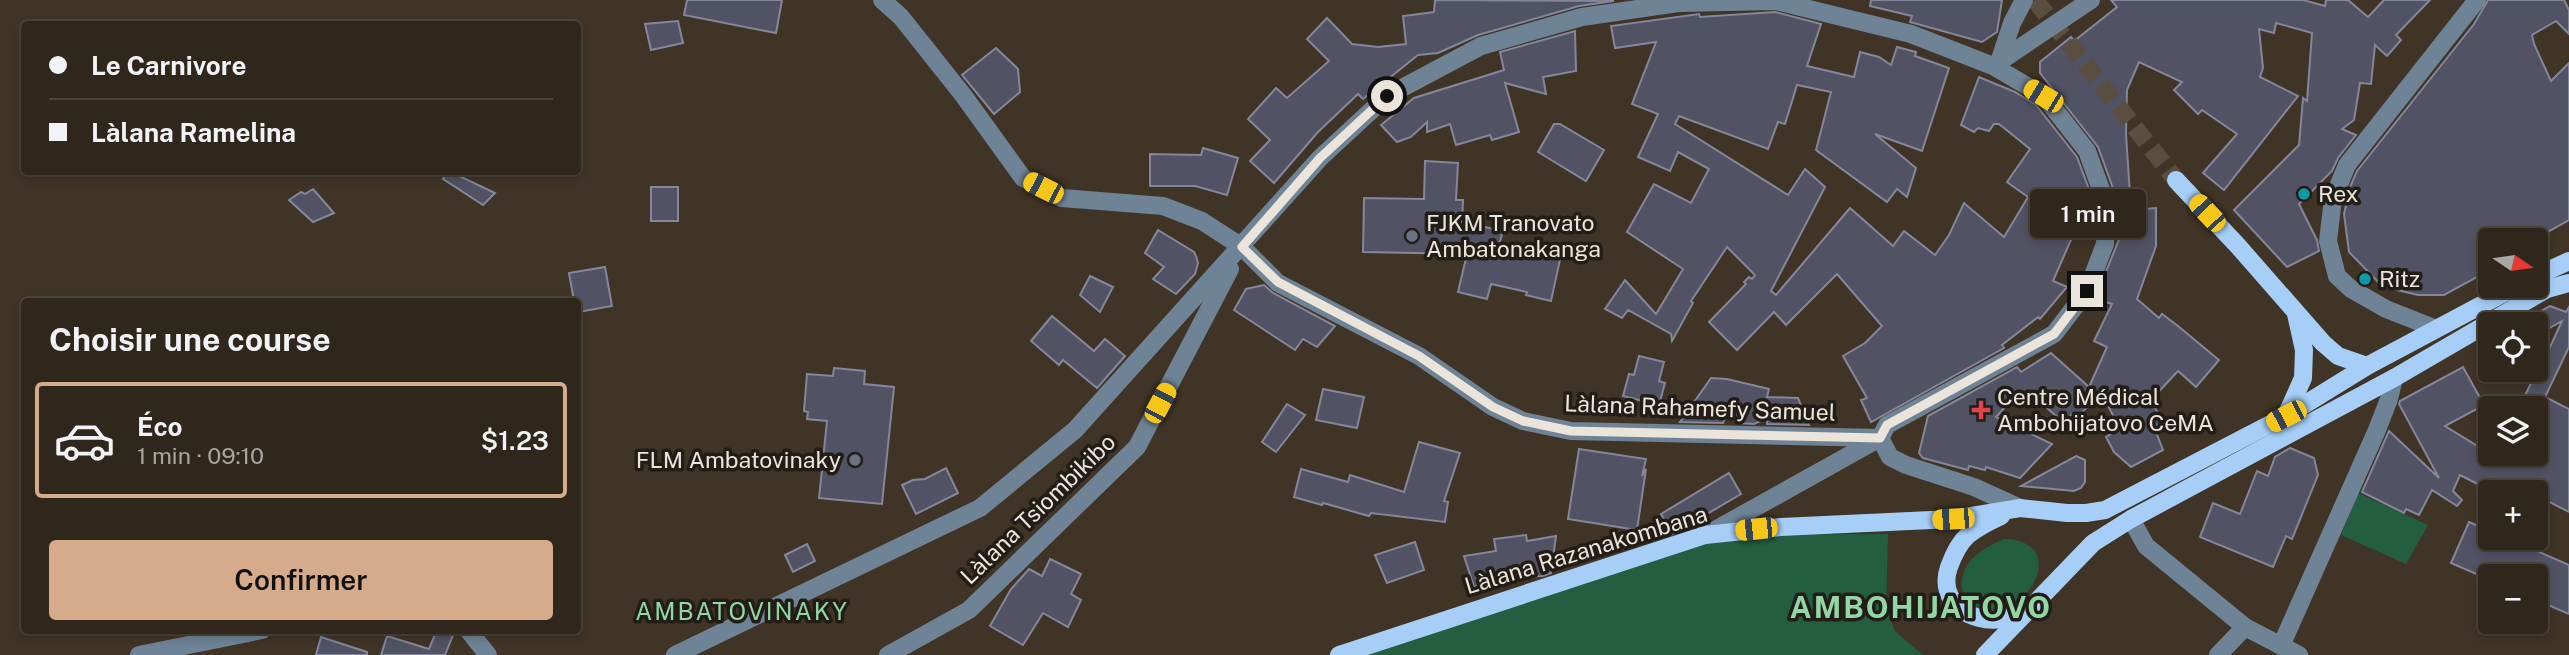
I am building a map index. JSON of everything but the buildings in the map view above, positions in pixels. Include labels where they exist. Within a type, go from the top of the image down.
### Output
[{"type":"main road","points":[[2176,180],[2323,343],[2337,356],[2367,366]]},
{"type":"main road","points":[[2548,271],[2569,261]]},
{"type":"main road","points":[[1985,655],[2093,543],[2131,519],[2394,378],[2547,289],[2569,283]]},
{"type":"main road","points":[[2286,416],[2367,366],[2493,298]]},
{"type":"main road","points":[[2286,416],[2304,378],[2304,350],[2296,311]]},
{"type":"main road","name":"Làlana Razanakombana","points":[[1339,655],[1705,535],[1807,525],[1953,519],[2020,508],[2067,513],[2105,510],[2286,416]]},
{"type":"main road","points":[[2020,508],[1989,522],[1968,536],[1953,555],[1946,574],[1946,591],[1952,602],[1968,614],[1982,618],[2001,619],[2026,611]]},
{"type":"street","name":"Làlana Rahamefy Samuel","points":[[882,0],[901,16],[1023,178],[1062,198],[1163,206],[1202,221],[1242,247],[1278,282],[1419,356],[1493,407],[1523,421],[1571,431],[1880,438]]},
{"type":"street","points":[[1996,64],[2024,0]]},
{"type":"street","points":[[1996,64],[2091,0]]},
{"type":"street","points":[[2434,328],[2386,310],[2351,289],[2337,276],[2328,241],[2333,199],[2347,165],[2477,0]]},
{"type":"street","points":[[675,655],[980,508],[1075,430],[1320,158],[1387,96],[1481,46],[1582,17],[1678,3],[1776,1],[1911,34],[1996,64],[2043,96],[2087,151],[2107,206],[2105,244],[2087,291],[2054,334],[1887,425],[1880,438],[1705,535]]},
{"type":"street","name":"Làlana Tsiombikibo","points":[[888,655],[970,610],[1137,447],[1242,247]]},
{"type":"street","points":[[2281,646],[2377,430],[2394,378]]},
{"type":"street","points":[[1880,438],[1890,457],[1906,465],[1974,487],[2020,508]]},
{"type":"street","points":[[2131,519],[2146,546],[2245,627],[2299,655]]},
{"type":"street","points":[[2218,655],[2245,627]]},
{"type":"street","points":[[139,655],[242,634]]},
{"type":"street","points":[[471,634],[488,655]]},
{"type":"green space","points":[[2358,493],[2428,525],[2406,564],[2341,535]]},
{"type":"green space","points":[[1888,534],[1886,610],[1895,631],[1923,655],[1339,655],[1705,535]]},
{"type":"green space","points":[[2004,539],[2023,542],[2034,551],[2039,562],[2037,575],[2030,588],[2019,599],[2005,607],[1979,609],[1966,599],[1963,592],[1963,575],[1975,556]]},
{"type":"tunnel","points":[[2035,0],[2176,180]]},
{"type":"place","name":"Rex","points":[[2304,194]]},
{"type":"place","name":"FJKM Tranovato Ambatonakanga","points":[[1412,236]]},
{"type":"place","name":"Ritz","points":[[2365,279]]},
{"type":"place","name":"Centre Médical Ambohijatovo CeMA","points":[[1981,410]]},
{"type":"place","name":"FLM Ambatovinaky","points":[[855,460]]},
{"type":"district","name":"AMBOHIJATOVO","points":[[1921,608]]},
{"type":"district","name":"AMBATOVINAKY","points":[[742,612]]},
{"type":"route","points":[[1387,96],[1320,158],[1242,247],[1278,282],[1419,356],[1493,407],[1523,421],[1571,431],[1880,438],[1887,425],[2054,334],[2087,291]]}]
